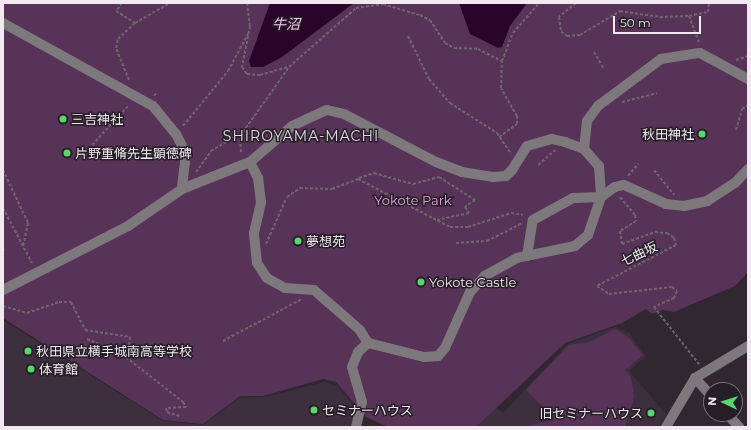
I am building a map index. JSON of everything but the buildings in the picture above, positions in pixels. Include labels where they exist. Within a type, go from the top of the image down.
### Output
[{"type":"street","points":[[3,23],[153,106],[176,134],[186,154],[182,189]]},
{"type":"street","points":[[584,149],[587,121],[598,106],[661,59],[675,60],[700,53],[748,79]]},
{"type":"street","points":[[3,290],[128,226],[182,189],[246,163],[292,126],[326,110],[384,133],[462,172],[506,176],[521,151],[538,141],[565,142],[584,149],[599,166],[601,197],[588,235],[575,246],[527,256],[510,262],[474,287],[445,348],[438,356],[412,356],[368,343],[360,330],[314,290],[285,288],[267,278],[257,260],[254,233],[261,202],[258,178],[246,163]]},
{"type":"street","points":[[527,256],[533,220],[573,198],[601,197],[613,189],[624,185],[666,204],[684,206],[707,201],[735,183],[748,169]]},
{"type":"street","points":[[356,427],[362,402],[352,367],[358,352],[368,343]]},
{"type":"street","points":[[666,427],[695,378],[704,369],[748,346]]},
{"type":"street","points":[[695,378],[703,387]]},
{"type":"path","points":[[122,3],[116,11],[135,23]]},
{"type":"path","points":[[92,146],[133,94],[129,78],[116,48],[118,39],[135,23],[170,3]]},
{"type":"path","points":[[247,3],[248,34],[242,67],[247,74],[260,75],[289,66]]},
{"type":"path","points":[[499,137],[517,124],[517,116],[501,88],[502,61],[513,33],[539,3]]},
{"type":"path","points":[[576,3],[558,17],[561,31],[567,36],[580,35],[620,11],[660,17],[687,16],[708,12],[709,3]]},
{"type":"path","points":[[182,189],[211,151],[240,134],[289,66],[356,8],[383,4],[430,20],[445,43],[454,48],[478,49],[502,61]]},
{"type":"path","points":[[687,16],[697,31],[700,53]]},
{"type":"path","points":[[176,134],[228,70],[248,34]]},
{"type":"path","points":[[408,36],[429,79],[440,92],[499,137],[516,161]]},
{"type":"path","points":[[594,52],[604,69]]},
{"type":"path","points":[[619,103],[657,93]]},
{"type":"path","points":[[736,130],[742,109],[748,105]]},
{"type":"path","points":[[240,134],[246,163]]},
{"type":"path","points":[[538,165],[565,142]]},
{"type":"path","points":[[3,170],[28,223],[23,246]]},
{"type":"path","points":[[654,170],[665,180]]},
{"type":"path","points":[[257,260],[287,197],[300,188],[332,189],[374,173],[412,184],[439,177],[475,200],[465,207],[468,213],[437,220]]},
{"type":"path","points":[[358,179],[437,220],[459,228],[511,213],[533,220]]},
{"type":"path","name":"七曲坂","points":[[613,189],[636,215],[636,221],[620,231],[622,244],[655,232],[666,232],[674,238],[676,245],[597,286],[609,294],[672,287],[677,291],[674,298],[654,307],[657,314],[704,369]]},
{"type":"path","points":[[3,208],[37,272]]},
{"type":"path","points":[[456,243],[487,241],[516,224],[533,220]]},
{"type":"path","points":[[224,341],[271,318],[314,290]]},
{"type":"path","points":[[3,306],[27,313],[59,302],[71,302],[85,330],[130,338],[129,346],[114,350]]},
{"type":"path","points":[[87,339],[114,350],[183,402],[186,407],[166,408],[167,412],[179,416]]},
{"type":"shaded area","name":"秋田県立横手城南高等学校","points":[[3,320],[163,421],[203,425],[239,398],[265,397],[324,382],[336,385],[353,404],[352,423],[349,427],[3,427]]},
{"type":"shaded area","points":[[615,327],[629,333],[646,356],[629,371],[666,414],[658,427],[432,427],[477,395],[503,413],[568,344]]},
{"type":"green space","name":"Yokote Park","points":[[3,3],[748,3],[748,272],[735,286],[674,312],[663,310],[652,314],[646,309],[622,323],[565,343],[476,427],[388,427],[366,417],[336,382],[323,379],[263,396],[240,396],[203,424],[163,420],[3,318]]},
{"type":"green space","points":[[615,329],[628,337],[643,355],[625,370],[631,377],[634,397],[625,427],[524,427],[555,419],[526,390],[569,345],[589,342]]},
{"type":"water","name":"牛沼","points":[[270,3],[354,3],[282,57],[263,67],[251,67],[249,61]]},
{"type":"water","points":[[459,3],[527,3],[510,26],[502,47],[498,48],[470,34]]},
{"type":"place","name":"三吉神社","points":[[63,119]]},
{"type":"place","name":"秋田神社","points":[[702,134]]},
{"type":"place","name":"片野重脩先生顕徳碑","points":[[67,153]]},
{"type":"place","name":"夢想苑","points":[[298,241]]},
{"type":"place","name":"Yokote Castle","points":[[421,282]]},
{"type":"place","name":"秋田県立横手城南高等学校","points":[[28,351]]},
{"type":"place","name":"体育館","points":[[31,369]]},
{"type":"place","name":"セミナーハウス","points":[[314,410]]},
{"type":"place","name":"旧セミナーハウス","points":[[651,413]]},
{"type":"district","name":"SHIROYAMA-MACHI","points":[[301,136]]}]
